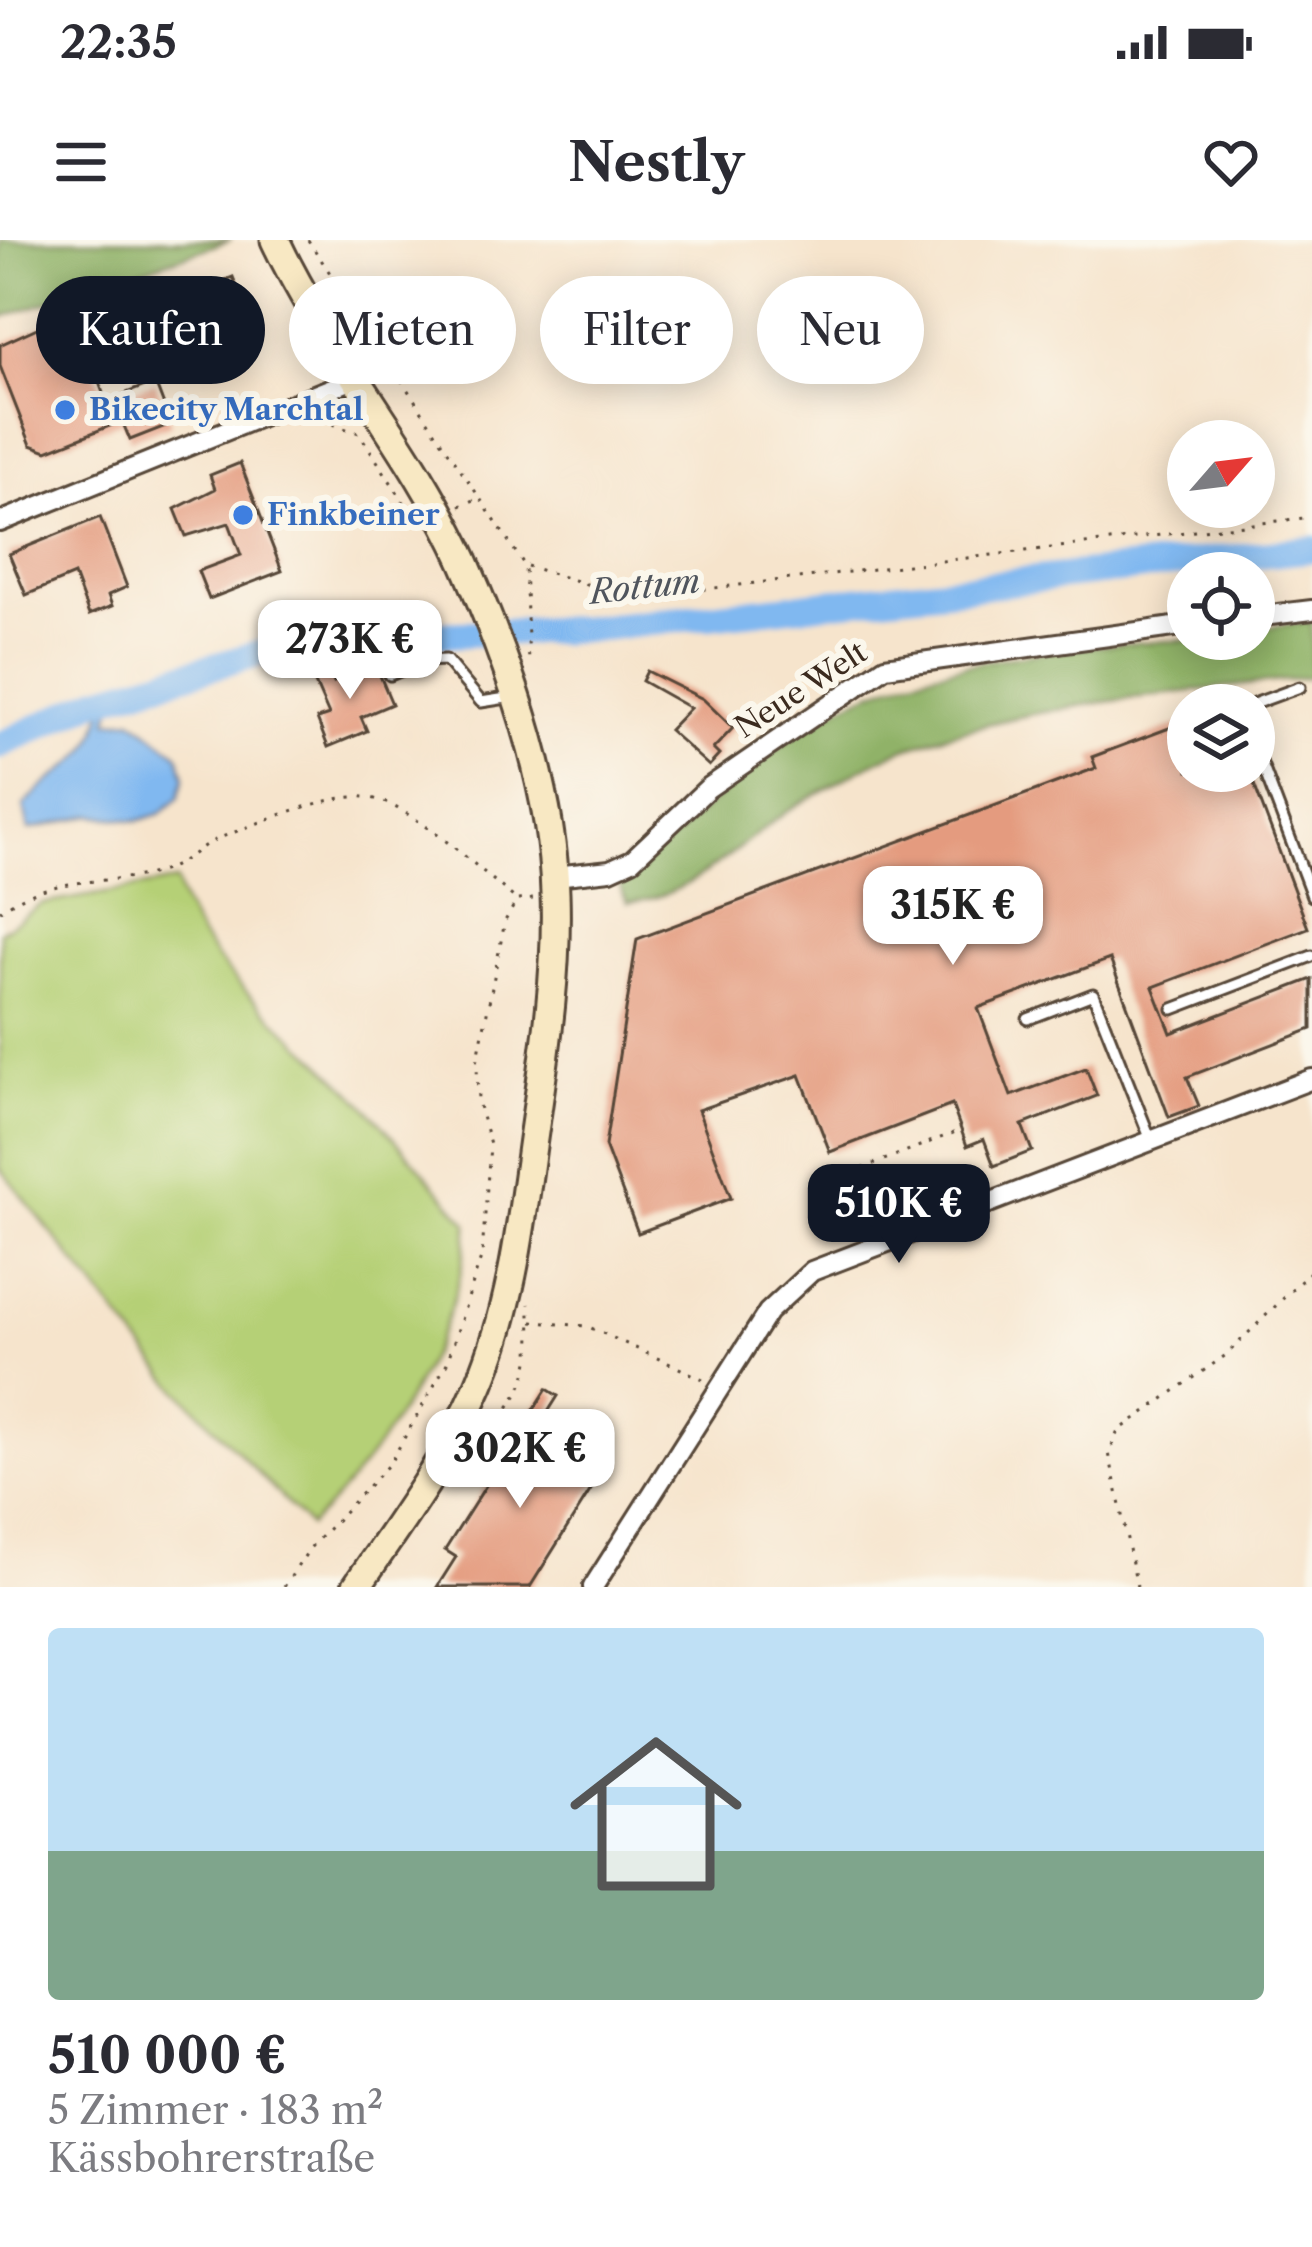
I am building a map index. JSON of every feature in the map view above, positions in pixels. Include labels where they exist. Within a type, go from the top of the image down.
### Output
[{"type":"main road","points":[[275,240],[295,276]]},
{"type":"main road","points":[[356,1587],[455,1434],[500,1323],[515,1261],[549,1029],[555,886],[536,775],[513,698],[514,656],[481,604],[442,516],[357,384]]},
{"type":"street","points":[[0,522],[343,384]]},
{"type":"street","points":[[1275,614],[1312,610]]},
{"type":"street","name":"Neue Welt","points":[[555,886],[632,860],[708,788],[885,667],[1167,628]]},
{"type":"street","points":[[593,1587],[771,1308],[812,1271],[1312,1079]]},
{"type":"lane","points":[[390,675],[423,661],[446,660],[482,702],[513,698]]},
{"type":"lane","points":[[1275,696],[1300,687]]},
{"type":"lane","points":[[1274,792],[1312,896]]},
{"type":"lane","points":[[1173,1009],[1312,956]]},
{"type":"lane","points":[[1028,1019],[1093,994],[1151,1141]]},
{"type":"path","points":[[308,240],[525,566],[527,610],[514,656]]},
{"type":"path","points":[[301,403],[306,416],[359,433],[420,527],[442,516]]},
{"type":"path","points":[[525,566],[603,589],[688,591],[1312,517]]},
{"type":"path","points":[[0,911],[19,897],[54,884],[156,873],[190,862],[215,839],[338,800],[367,797],[398,808],[517,900]]},
{"type":"path","points":[[284,1587],[310,1548],[390,1463],[446,1364],[482,1255],[490,1145],[478,1102],[477,1063],[505,921],[517,900],[555,886]]},
{"type":"path","points":[[817,1186],[962,1130]]},
{"type":"path","points":[[1137,1587],[1108,1453],[1118,1431],[1226,1355],[1312,1270]]},
{"type":"path","points":[[531,1322],[587,1326],[719,1388]]},
{"type":"path","points":[[42,1587],[106,1587]]},
{"type":"green space","points":[[0,240],[231,240],[124,276],[36,276],[36,306],[0,318]]},
{"type":"green space","points":[[1312,621],[1312,677],[1255,684],[1167,684],[1167,695],[1056,710],[955,732],[893,753],[856,772],[787,812],[676,890],[627,902],[620,886],[771,753],[825,715],[868,694],[975,663],[1093,646],[1167,642],[1167,660],[1275,660],[1275,626]]},
{"type":"green space","points":[[176,881],[204,941],[227,970],[358,1098],[468,1223],[451,1306],[414,1388],[365,1463],[309,1526],[169,1380],[0,1168],[0,932],[42,904]]},
{"type":"water","points":[[115,694],[109,721],[133,719],[179,755],[185,777],[179,798],[160,814],[137,821],[91,815],[29,830],[24,806],[85,752],[106,697]]},
{"type":"building","points":[[36,328],[36,384],[100,384],[106,401],[156,384],[171,424],[130,440],[122,421],[47,451],[31,445],[0,366],[0,345]]},
{"type":"building","name":"Finkbeiner","points":[[240,463],[282,571],[209,599],[198,571],[241,555],[229,523],[186,536],[175,509],[215,489],[210,475]]},
{"type":"building","points":[[100,517],[127,587],[108,595],[112,606],[89,615],[74,575],[26,595],[9,554]]},
{"type":"building","points":[[375,664],[392,704],[361,717],[367,731],[328,747],[317,719],[329,715],[312,676],[329,669],[334,682]]},
{"type":"building","points":[[647,671],[703,699],[733,728],[713,749],[719,755],[709,766],[669,730],[690,708],[642,681]]},
{"type":"building","points":[[1167,729],[1167,792],[1257,792],[1308,928],[1153,987],[1171,1033],[1312,979],[1312,1029],[1187,1077],[1199,1106],[1169,1117],[1110,959],[978,1008],[1011,1096],[1086,1068],[1097,1096],[1022,1125],[1032,1151],[994,1166],[984,1139],[967,1146],[952,1105],[830,1152],[800,1075],[698,1110],[731,1198],[638,1233],[605,1146],[637,939],[1096,768],[1092,757]]},
{"type":"building","points":[[547,1389],[558,1396],[536,1431],[602,1472],[530,1587],[437,1587],[456,1557],[445,1550]]},
{"type":"waterway","name":"Rottum","points":[[0,745],[98,699],[307,640],[588,629],[1312,549]]},
{"type":"place","name":"Bikecity Marchtal","points":[[65,410]]},
{"type":"place","name":"Finkbeiner","points":[[243,515]]}]
